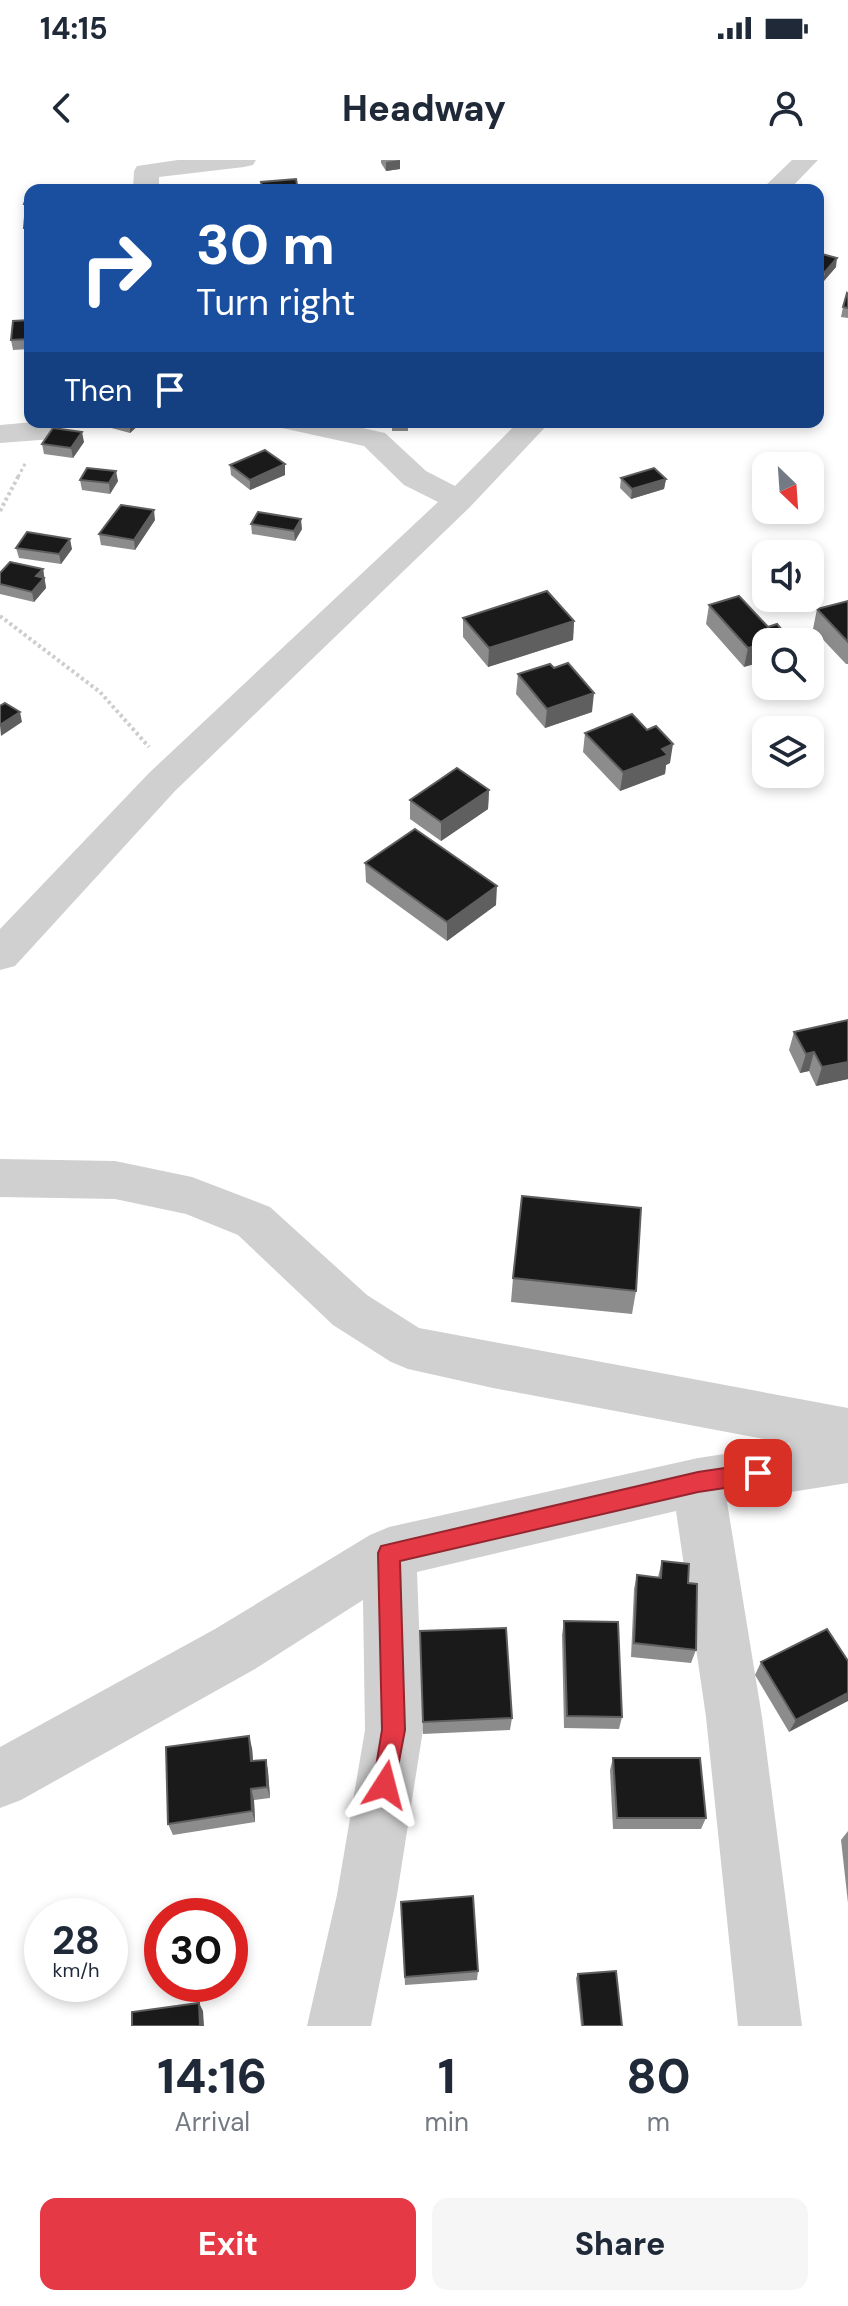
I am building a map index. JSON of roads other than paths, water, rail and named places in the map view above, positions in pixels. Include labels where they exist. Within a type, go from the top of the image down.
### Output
[{"type":"street","points":[[146,184],[146,171],[153,168],[182,168],[244,160]]},
{"type":"street","points":[[780,184],[806,160]]},
{"type":"street","points":[[0,434],[46,428]]},
{"type":"street","points":[[322,428],[374,439],[415,478],[459,500]]},
{"type":"street","points":[[0,955],[162,782],[459,500],[529,428]]},
{"type":"street","points":[[0,1178],[115,1180],[192,1196],[254,1221],[350,1310],[408,1347],[493,1366],[848,1431]]},
{"type":"street","points":[[0,1779],[235,1649],[389,1553],[698,1482],[848,1459]]},
{"type":"street","points":[[698,1482],[734,1717],[770,2026]]},
{"type":"street","points":[[339,2026],[367,1895],[394,1730],[389,1553]]}]
